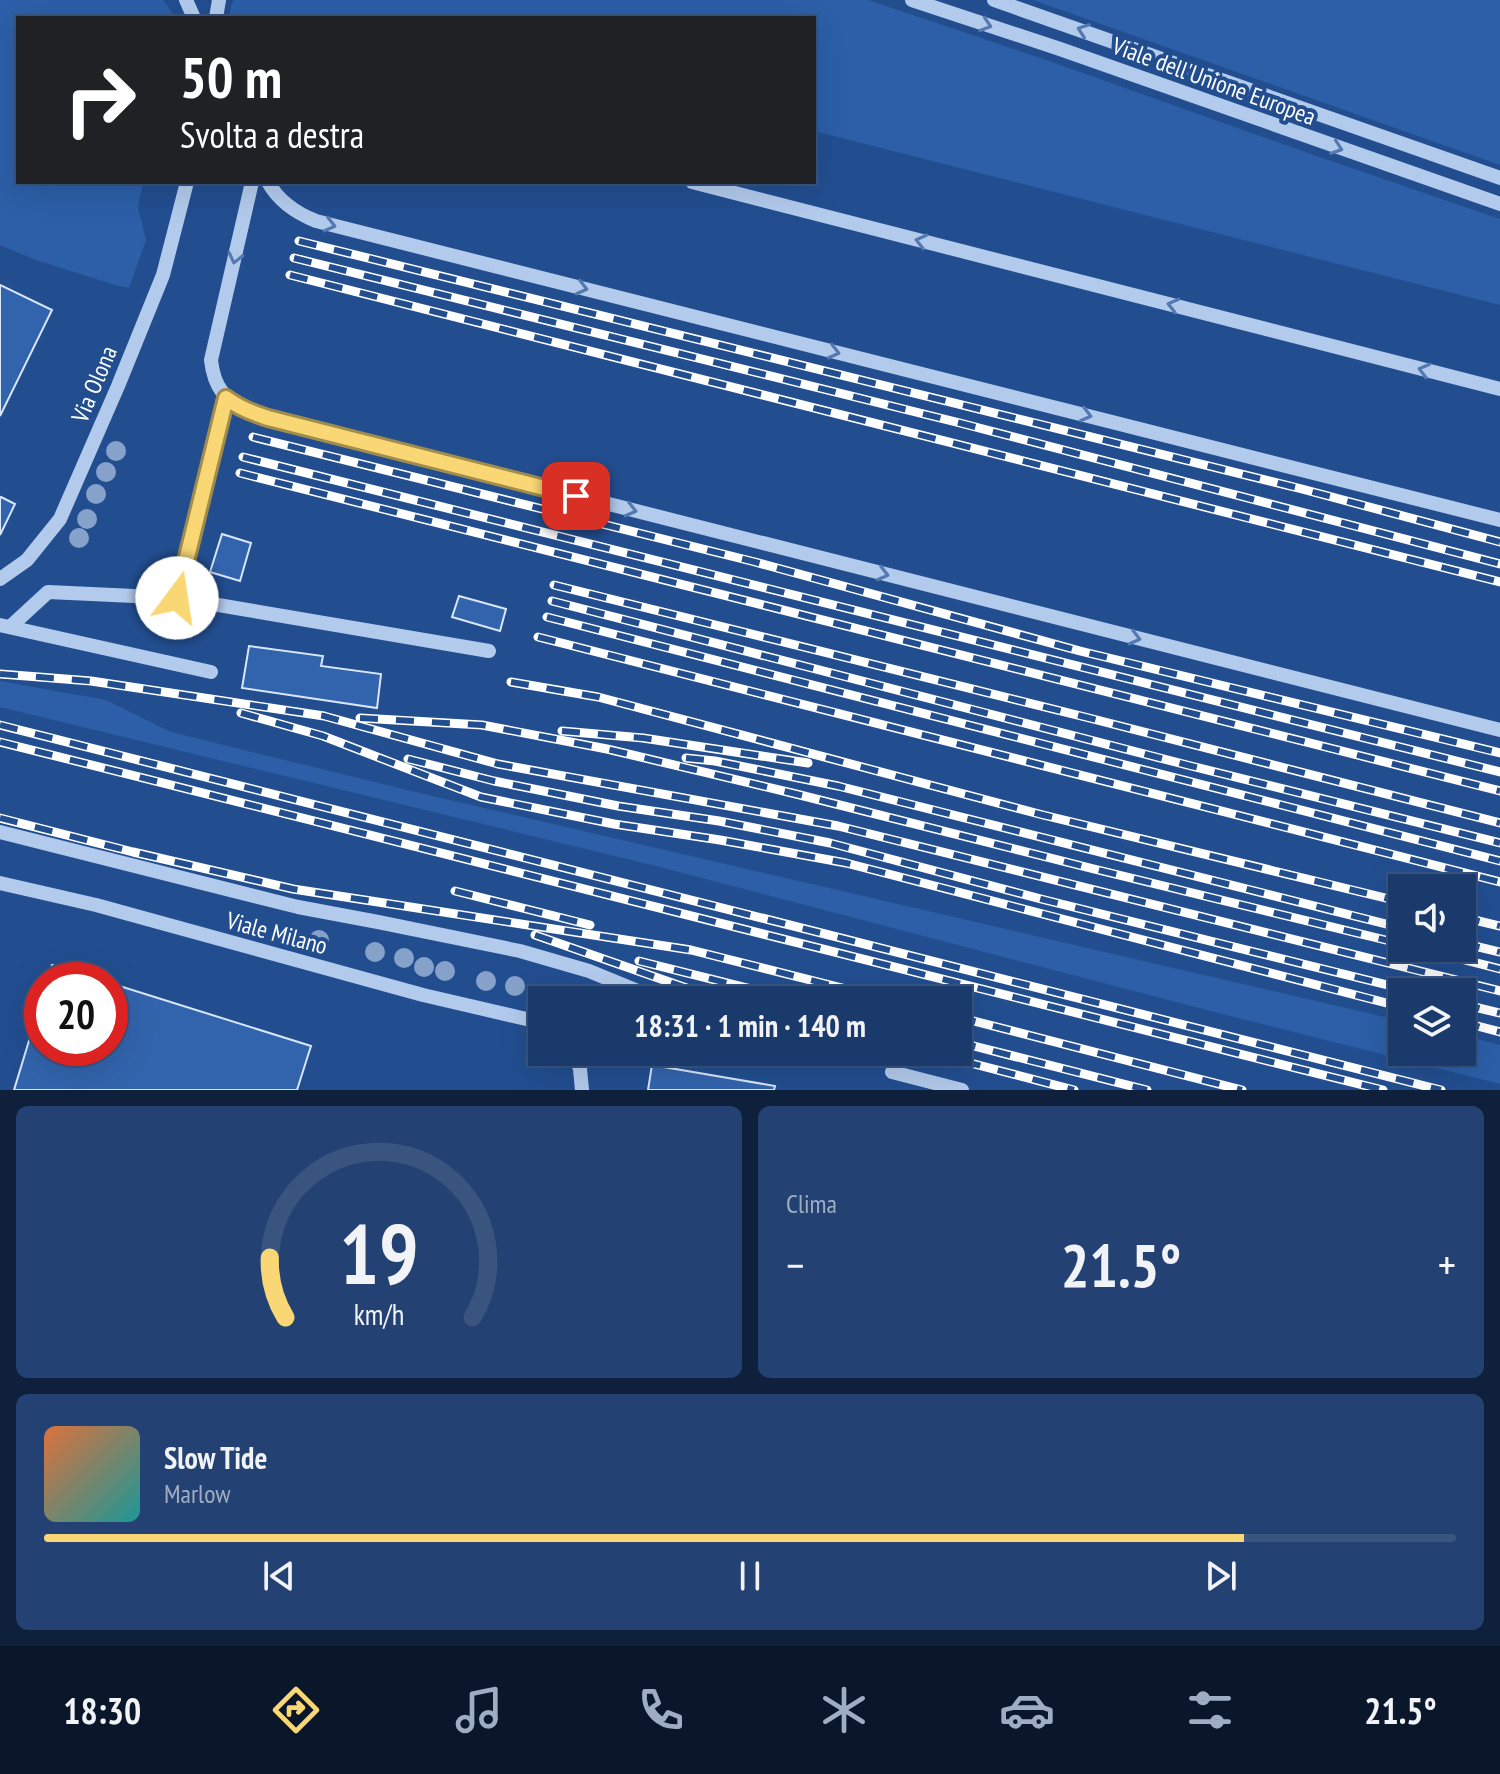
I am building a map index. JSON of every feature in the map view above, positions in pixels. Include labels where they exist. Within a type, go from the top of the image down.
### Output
[{"type":"street","name":"Viale dell'Unione Europea","points":[[912,0],[1500,204]]},
{"type":"street","name":"Viale dell'Unione Europea","points":[[994,0],[1500,178]]},
{"type":"street","name":"Via Olona","points":[[0,579],[27,560],[60,519],[163,275],[186,184]]},
{"type":"street","points":[[252,184],[211,360],[213,376],[226,398],[250,413],[1500,730]]},
{"type":"street","points":[[269,184],[282,201],[316,221],[1500,520]]},
{"type":"street","points":[[700,184],[1500,389]]},
{"type":"street","points":[[177,598],[226,398]]},
{"type":"street","points":[[5,626],[48,592],[177,598],[489,651]]},
{"type":"street","points":[[5,626],[211,672]]},
{"type":"street","points":[[0,832],[298,907],[520,951],[589,971],[626,986]]},
{"type":"street","name":"Viale Milano","points":[[0,883],[96,905],[408,991],[528,1019]]},
{"type":"street","points":[[579,1066],[582,1090]]},
{"type":"street","points":[[892,1072],[962,1090]]},
{"type":"shaded area","points":[[0,0],[163,0],[175,16],[16,16],[16,184],[143,184],[138,208],[146,240],[129,288],[36,260],[0,245]]},
{"type":"shaded area","points":[[234,0],[868,0],[1500,219],[1500,305],[816,132],[816,16],[229,16]]},
{"type":"shaded area","points":[[1033,0],[1500,0],[1500,165]]},
{"type":"shaded area","points":[[0,681],[106,700],[171,732],[407,790],[1388,1018],[1388,1056],[656,866],[0,707]]},
{"type":"shaded area","points":[[1476,1039],[1500,1045],[1500,1084],[1429,1066],[1476,1066]]},
{"type":"building","points":[[0,285],[52,310],[0,416]]},
{"type":"building","points":[[0,498],[15,504],[0,535]]},
{"type":"building","points":[[222,534],[251,543],[240,581],[210,572]]},
{"type":"building","points":[[459,596],[506,609],[500,631],[452,617]]},
{"type":"building","points":[[249,646],[323,656],[321,666],[381,674],[377,708],[242,688]]},
{"type":"building","points":[[128,989],[311,1046],[297,1090],[14,1090],[24,1057],[24,1066],[128,1066]]},
{"type":"building","points":[[652,1066],[775,1086],[774,1090],[648,1090]]},
{"type":"railway","points":[[299,241],[1302,489],[1500,542]]},
{"type":"railway","points":[[294,258],[960,423],[1500,564]]},
{"type":"railway","points":[[290,275],[1500,582]]},
{"type":"railway","points":[[253,437],[755,562],[1080,651],[1500,753]]},
{"type":"railway","points":[[243,457],[1500,772]]},
{"type":"railway","points":[[240,473],[1500,791]]},
{"type":"railway","points":[[554,585],[1500,823]]},
{"type":"railway","points":[[552,601],[1500,843]]},
{"type":"railway","points":[[547,617],[1500,861]]},
{"type":"railway","points":[[538,637],[1500,882]]},
{"type":"railway","points":[[0,674],[91,681],[324,716],[498,764],[838,826],[1500,991]]},
{"type":"railway","points":[[511,682],[598,697],[1043,815],[1388,899]]},
{"type":"railway","points":[[241,713],[323,736],[481,797],[614,824],[846,863],[1388,1003]]},
{"type":"railway","points":[[360,718],[482,725],[607,749],[1388,941]]},
{"type":"railway","points":[[0,725],[1441,1090]]},
{"type":"railway","points":[[562,731],[643,738],[808,763]]},
{"type":"railway","points":[[0,742],[1383,1090]]},
{"type":"railway","points":[[686,758],[838,786],[1388,924]]},
{"type":"railway","points":[[408,759],[494,781],[618,806],[719,821],[830,843],[1388,985]]},
{"type":"railway","points":[[0,818],[293,889],[691,950],[834,986]]},
{"type":"railway","points":[[455,891],[590,925]]},
{"type":"railway","points":[[1476,920],[1500,926]]},
{"type":"railway","points":[[535,935],[681,986]]},
{"type":"railway","points":[[1476,946],[1500,952]]},
{"type":"railway","points":[[639,961],[739,986]]},
{"type":"railway","points":[[1473,962],[1500,969]]},
{"type":"railway","points":[[1476,1007],[1500,1013]]},
{"type":"railway","points":[[972,1021],[1242,1090]]},
{"type":"railway","points":[[1476,1026],[1500,1032]]},
{"type":"railway","points":[[972,1046],[1147,1090]]},
{"type":"railway","points":[[972,1063],[1074,1090]]},
{"type":"route","points":[[177,598],[226,398],[250,413],[576,496]]}]
